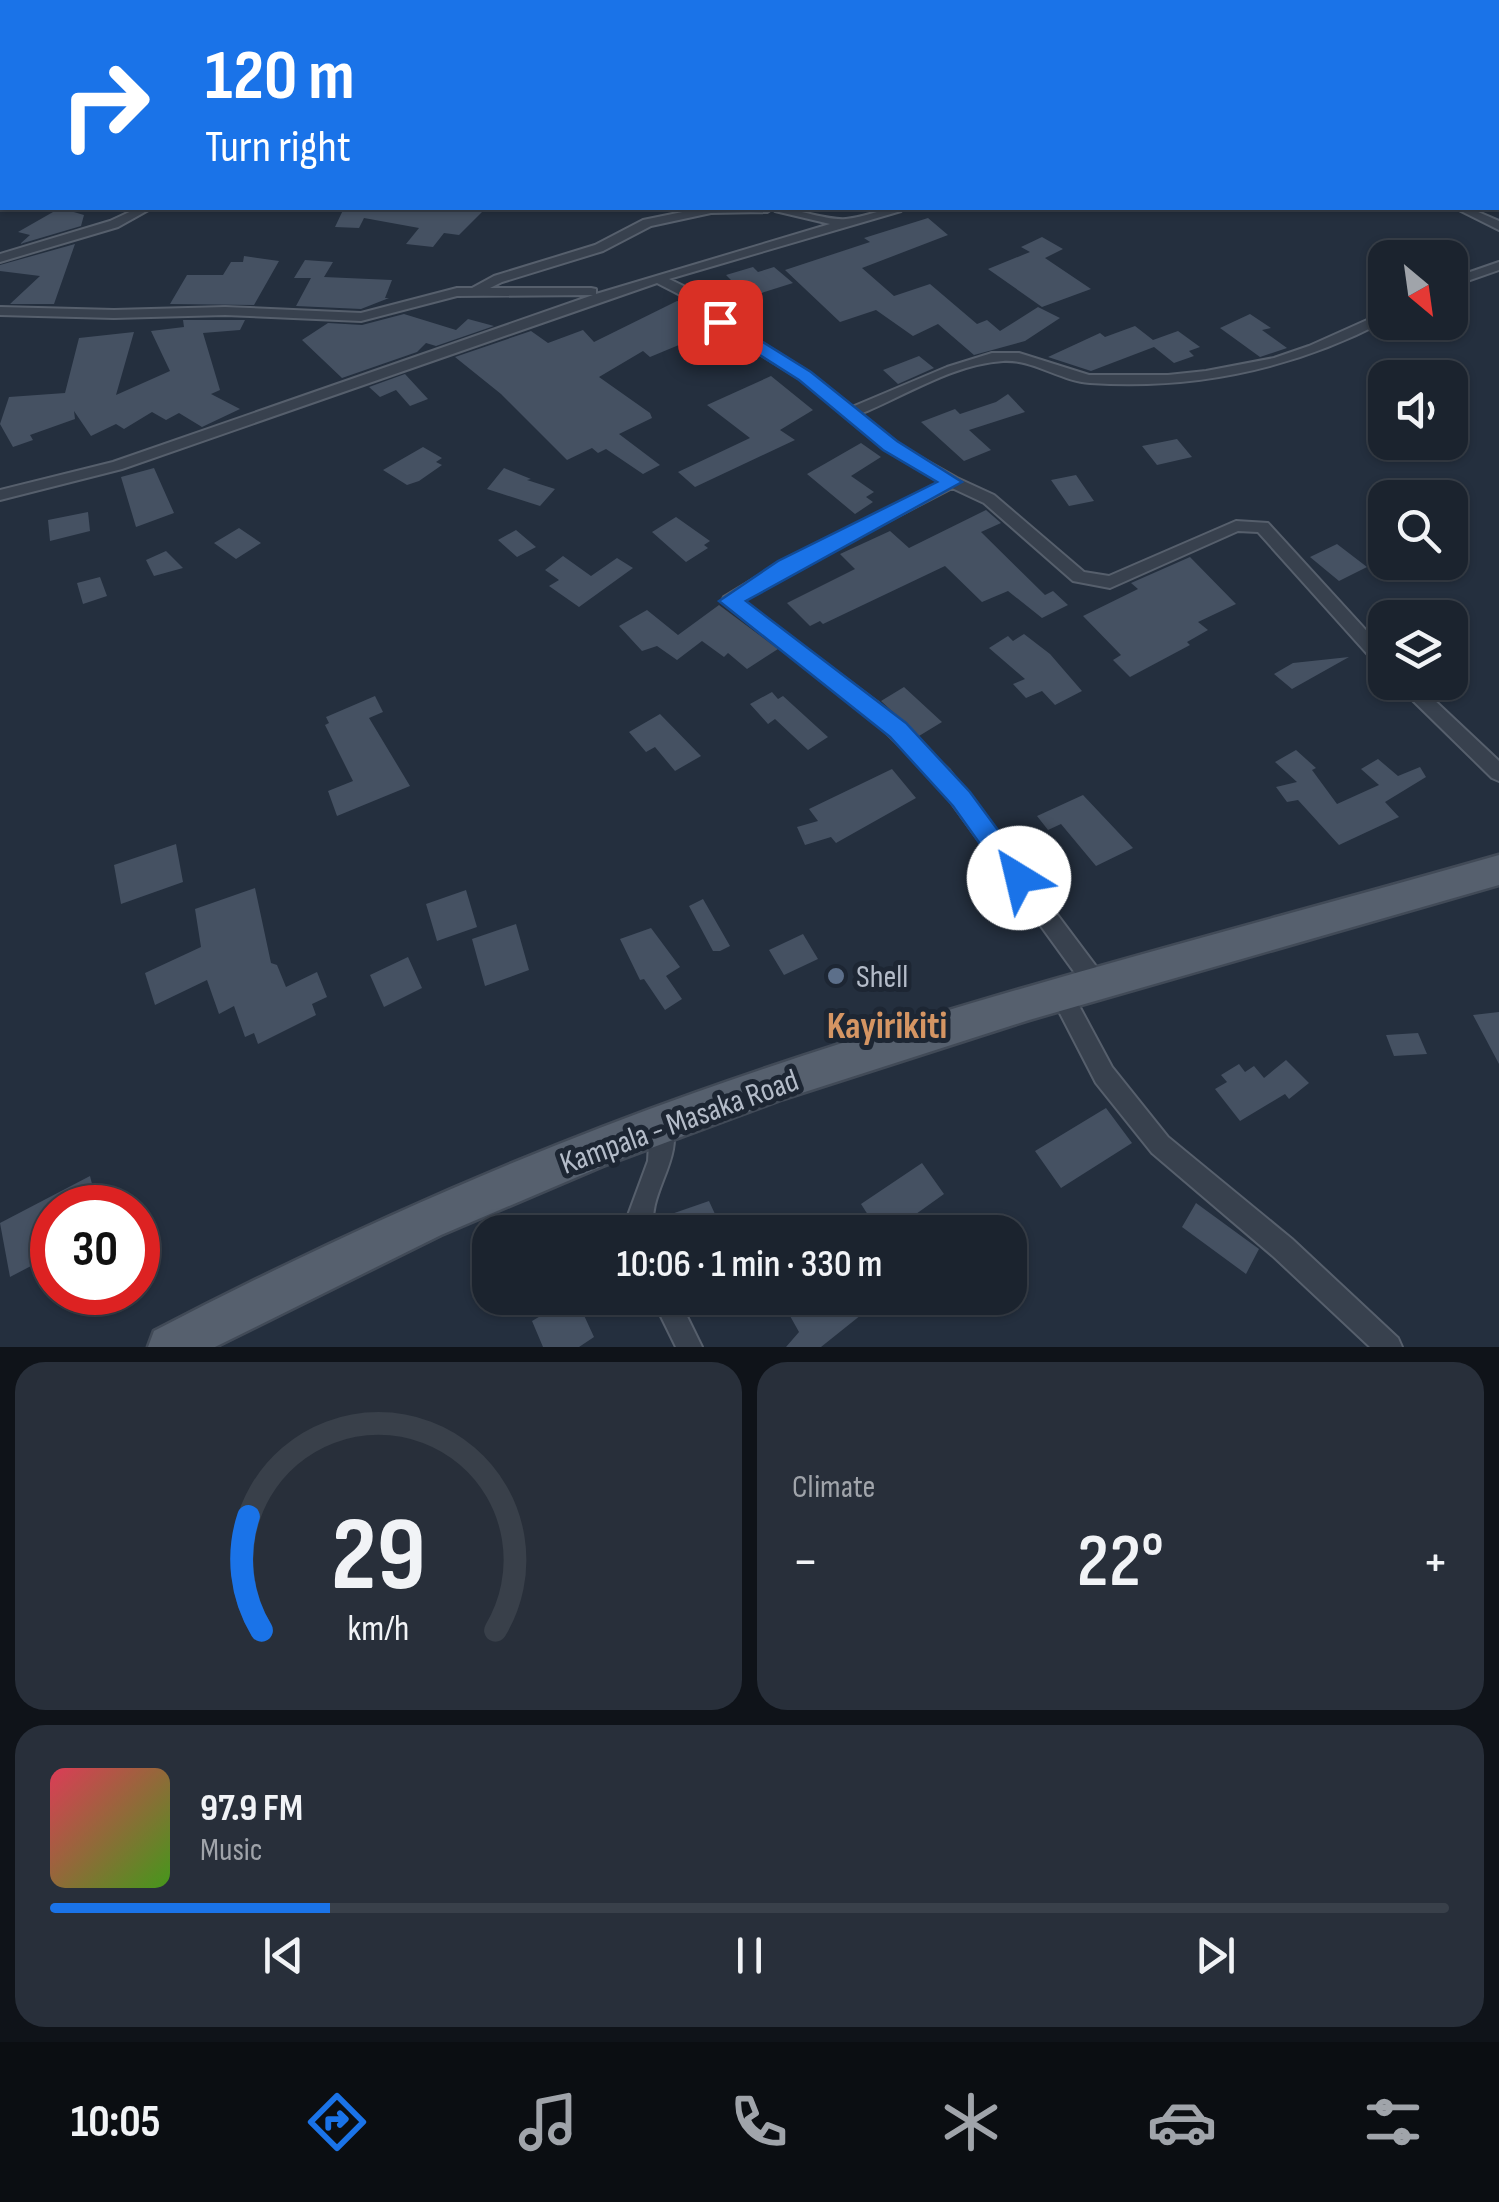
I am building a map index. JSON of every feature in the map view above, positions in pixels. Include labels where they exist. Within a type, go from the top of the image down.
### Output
[{"type":"main road","name":"Kampala - Masaka Road","points":[[170,1347],[233,1312],[510,1183],[662,1126],[872,1051],[1499,870]]},
{"type":"street","points":[[0,258],[114,224],[142,210]]},
{"type":"street","points":[[472,292],[498,279],[599,248],[648,223],[706,210]]},
{"type":"street","points":[[788,210],[843,223]]},
{"type":"street","points":[[0,496],[170,449],[635,285],[890,210]]},
{"type":"street","points":[[1465,210],[1499,226]]},
{"type":"street","points":[[1468,276],[1499,266]]},
{"type":"street","points":[[658,278],[695,297],[720,322],[805,376],[890,446],[989,499],[1079,577],[1110,582],[1236,526],[1262,527],[1368,643]]},
{"type":"street","points":[[0,311],[225,311],[361,317],[395,311],[430,296],[472,292],[574,295],[635,285]]},
{"type":"street","points":[[850,413],[941,376],[1006,356],[1045,363],[1084,379],[1179,377],[1301,358],[1368,324]]},
{"type":"street","points":[[952,482],[786,566],[730,601],[871,707],[942,775],[1078,989],[1104,1074],[1160,1145],[1283,1248],[1389,1347]]},
{"type":"street","points":[[1422,700],[1499,773]]},
{"type":"street","points":[[640,1215],[660,1161],[662,1126]]},
{"type":"street","points":[[673,1315],[689,1347]]},
{"type":"building","points":[[56,210],[84,215],[81,226],[20,244],[30,235],[18,232]]},
{"type":"building","points":[[343,210],[484,210],[459,235],[444,233],[433,247],[406,244],[419,228],[364,218],[359,228],[335,227]]},
{"type":"building","points":[[928,218],[948,235],[862,268],[894,296],[930,284],[977,324],[987,320],[1000,331],[1038,307],[1060,318],[1025,341],[974,355],[938,324],[913,336],[876,310],[840,322],[785,270],[870,242],[864,238]]},
{"type":"building","points":[[1042,237],[1063,249],[1045,258],[1091,289],[1042,307],[988,269],[1030,252],[1021,247]]},
{"type":"building","points":[[75,244],[54,304],[10,304],[40,276],[0,271],[0,265]]},
{"type":"building","points":[[244,256],[279,261],[254,305],[170,304],[187,275],[223,275],[231,262],[243,262]]},
{"type":"building","points":[[305,260],[333,262],[324,277],[392,280],[385,298],[389,298],[361,309],[296,306],[311,278],[294,278]]},
{"type":"building","points":[[753,267],[758,272],[774,267],[793,283],[736,301],[718,284],[731,280],[726,275]]},
{"type":"building","points":[[677,301],[686,303],[715,330],[650,357],[643,351],[599,377],[650,413],[652,418],[619,434],[660,465],[643,474],[606,449],[598,453],[592,448],[567,460],[501,394],[455,357],[531,331],[548,343],[583,330],[594,342]]},
{"type":"building","points":[[404,314],[456,330],[468,319],[494,326],[436,346],[426,343],[417,352],[342,378],[302,340],[328,323],[362,325]]},
{"type":"building","points":[[1250,314],[1271,328],[1262,330],[1287,348],[1260,357],[1220,328]]},
{"type":"building","points":[[183,320],[245,320],[240,330],[203,333],[220,390],[211,394],[240,409],[202,427],[179,413],[166,420],[152,412],[124,429],[116,424],[91,436],[74,411],[75,419],[30,435],[33,440],[13,447],[0,424],[9,397],[65,393],[79,338],[134,332],[116,395],[170,371],[151,331],[184,327]]},
{"type":"building","points":[[1135,326],[1153,340],[1178,331],[1200,347],[1189,351],[1194,356],[1174,363],[1154,347],[1091,371],[1048,357],[1100,333],[1105,337]]},
{"type":"building","points":[[919,356],[934,368],[898,384],[883,370]]},
{"type":"building","points":[[405,374],[428,399],[410,406],[396,390],[380,397],[369,387]]},
{"type":"building","points":[[771,376],[813,410],[780,430],[795,440],[695,487],[678,472],[750,438],[707,405]]},
{"type":"building","points":[[1008,394],[1025,412],[969,430],[991,450],[964,461],[921,422],[955,409],[960,414]]},
{"type":"building","points":[[1177,439],[1192,457],[1157,465],[1142,446]]},
{"type":"building","points":[[861,443],[881,457],[851,476],[874,492],[866,497],[873,502],[855,514],[807,474]]},
{"type":"building","points":[[423,447],[442,458],[436,462],[442,465],[419,481],[407,485],[383,470]]},
{"type":"building","points":[[154,468],[174,513],[136,527],[121,477]]},
{"type":"building","points":[[504,468],[555,489],[540,506],[487,489]]},
{"type":"building","points":[[1076,475],[1094,501],[1069,506],[1051,480]]},
{"type":"building","points":[[986,510],[1001,523],[981,532],[1045,595],[1053,591],[1068,605],[1042,618],[1008,591],[982,602],[945,566],[823,624],[820,621],[810,626],[787,603],[855,569],[840,554],[890,531],[909,548]]},
{"type":"building","points":[[88,512],[90,531],[50,541],[48,520]]},
{"type":"building","points":[[676,517],[710,541],[704,545],[708,548],[686,562],[652,532]]},
{"type":"building","points":[[239,528],[261,543],[236,559],[214,543]]},
{"type":"building","points":[[516,530],[536,547],[517,557],[498,540]]},
{"type":"building","points":[[1337,544],[1367,567],[1339,581],[1310,557]]},
{"type":"building","points":[[166,551],[183,568],[154,576],[146,560]]},
{"type":"building","points":[[563,556],[591,576],[617,558],[633,568],[579,607],[549,586],[559,580],[545,570]]},
{"type":"building","points":[[1190,557],[1236,604],[1198,622],[1208,630],[1187,642],[1190,645],[1130,677],[1113,660],[1121,655],[1083,616],[1138,589],[1131,583]]},
{"type":"building","points":[[100,577],[107,596],[83,604],[77,583]]},
{"type":"building","points":[[719,605],[778,649],[747,669],[728,653],[724,657],[702,641],[677,660],[657,646],[642,651],[619,626],[647,610],[678,635]]},
{"type":"building","points":[[1024,634],[1050,654],[1082,691],[1055,705],[1042,691],[1026,698],[1013,684],[1025,679],[989,648],[1008,636],[1013,641]]},
{"type":"building","points":[[1349,657],[1292,689],[1274,674],[1293,663]]},
{"type":"building","points":[[904,687],[942,722],[919,736],[881,701]]},
{"type":"building","points":[[772,692],[778,699],[783,696],[828,737],[808,750],[775,719],[768,724],[750,704]]},
{"type":"building","points":[[375,696],[383,712],[369,718],[410,786],[337,816],[328,791],[353,781],[325,725],[329,723],[326,717]]},
{"type":"building","points":[[660,714],[701,756],[675,771],[655,747],[646,752],[629,732]]},
{"type":"building","points":[[1296,750],[1316,768],[1312,770],[1337,804],[1379,785],[1361,769],[1378,759],[1398,776],[1420,767],[1426,777],[1385,802],[1399,817],[1339,845],[1298,800],[1287,802],[1276,787],[1297,782],[1275,762]]},
{"type":"building","points":[[892,769],[916,798],[836,843],[831,837],[805,845],[797,827],[818,821],[809,809]]},
{"type":"building","points":[[1083,795],[1133,848],[1096,866],[1061,824],[1048,830],[1037,816]]},
{"type":"building","points":[[176,844],[183,882],[121,904],[114,865]]},
{"type":"building","points":[[255,888],[271,963],[277,965],[286,987],[317,972],[327,997],[312,1004],[316,1015],[258,1044],[254,1033],[245,1037],[234,1006],[219,1014],[207,980],[155,1005],[145,973],[201,947],[195,909]]},
{"type":"building","points":[[466,890],[477,927],[437,941],[426,904]]},
{"type":"building","points":[[703,899],[730,946],[720,951],[713,951],[689,906]]},
{"type":"building","points":[[516,924],[529,970],[485,986],[472,939]]},
{"type":"building","points":[[651,928],[680,967],[666,976],[682,999],[665,1010],[644,979],[640,980],[620,939]]},
{"type":"building","points":[[803,934],[818,959],[784,975],[769,950]]},
{"type":"building","points":[[408,957],[422,988],[384,1007],[370,975]]},
{"type":"building","points":[[1499,1012],[1499,1064],[1473,1015]]},
{"type":"building","points":[[1418,1033],[1427,1054],[1394,1056],[1386,1035]]},
{"type":"building","points":[[1286,1060],[1309,1083],[1289,1099],[1285,1094],[1240,1121],[1215,1089],[1227,1082],[1221,1075],[1239,1064],[1245,1072],[1254,1066],[1264,1078]]},
{"type":"building","points":[[1106,1108],[1132,1143],[1061,1188],[1035,1151]]},
{"type":"building","points":[[922,1163],[944,1194],[915,1215],[868,1215],[861,1204]]},
{"type":"building","points":[[90,1176],[92,1185],[73,1185]]},
{"type":"building","points":[[709,1201],[715,1215],[669,1215]]},
{"type":"building","points":[[1196,1203],[1259,1249],[1246,1274],[1182,1227]]},
{"type":"building","points":[[30,1207],[30,1267],[10,1277],[0,1223]]},
{"type":"building","points":[[542,1315],[584,1315],[594,1337],[579,1347],[543,1347],[532,1321]]},
{"type":"building","points":[[790,1315],[861,1315],[821,1347],[786,1347],[799,1332]]},
{"type":"place","name":"Shell","points":[[836,976]]},
{"type":"district","name":"Kayirikiti","points":[[887,1025]]},
{"type":"route","points":[[720,322],[805,376],[890,446],[952,482],[786,566],[730,601],[898,730],[942,775],[1019,878]]}]
